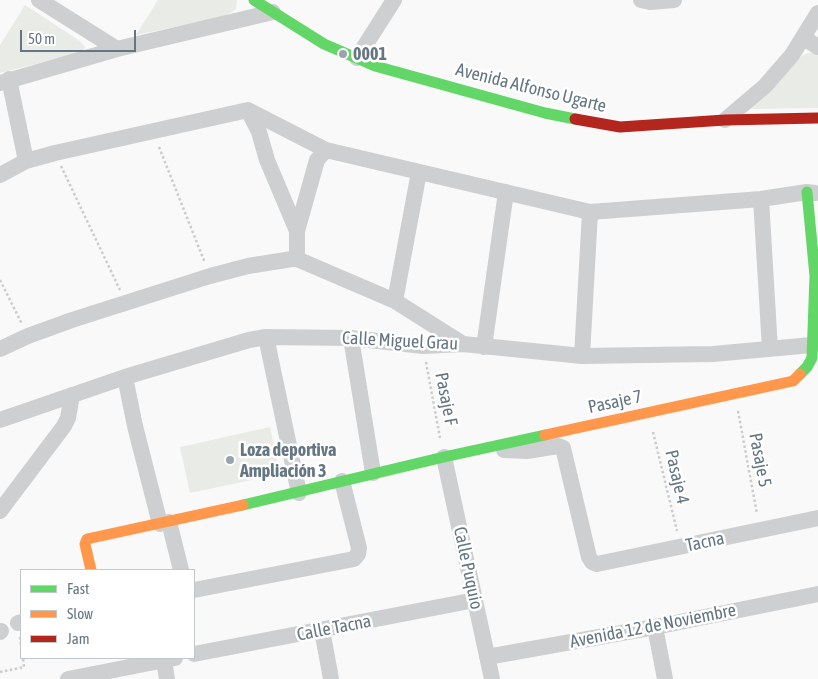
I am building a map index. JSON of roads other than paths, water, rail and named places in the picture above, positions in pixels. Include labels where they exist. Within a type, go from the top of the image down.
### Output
[{"type":"street","points":[[39,0],[117,49]]},
{"type":"street","name":"Avenida Alfonso Ugarte","points":[[254,0],[324,44],[376,66],[545,113],[620,127],[725,120],[818,118]]},
{"type":"street","points":[[357,58],[394,0]]},
{"type":"street","points":[[645,1],[674,0]]},
{"type":"street","points":[[26,161],[4,81],[117,49],[273,12]]},
{"type":"street","points":[[725,120],[765,86],[792,55],[818,14]]},
{"type":"street","points":[[803,37],[818,47]]},
{"type":"street","points":[[248,110],[259,132],[267,160],[297,231]]},
{"type":"street","points":[[0,175],[26,161],[248,110],[326,150],[590,212],[761,199],[812,193],[815,276],[812,345]]},
{"type":"street","points":[[297,259],[297,231],[317,160],[326,150]]},
{"type":"street","points":[[396,302],[419,172]]},
{"type":"street","points":[[484,347],[506,192]]},
{"type":"street","points":[[761,199],[770,349]]},
{"type":"street","points":[[582,356],[590,212]]},
{"type":"street","points":[[0,349],[28,336],[125,302],[248,266],[292,259],[297,259],[396,302],[463,344]]},
{"type":"street","points":[[266,337],[299,493]]},
{"type":"street","name":"Calle Miguel Grau","points":[[0,420],[126,377],[249,340],[266,337],[351,338],[423,346],[463,344],[582,356],[713,354],[812,345]]},
{"type":"street","points":[[351,338],[373,473]]},
{"type":"street","name":"Pasaje 7","points":[[91,569],[85,544],[87,539],[299,493],[373,473],[444,457],[793,381],[807,367],[812,358],[812,345]]},
{"type":"street","points":[[126,377],[135,426],[164,523],[181,569]]},
{"type":"street","points":[[0,511],[64,426],[70,410],[72,395]]},
{"type":"street","name":"Tacna","points":[[485,448],[524,451],[558,446],[563,448],[589,557],[592,562],[598,564],[818,518]]},
{"type":"street","name":"Calle Puquio","points":[[444,457],[492,679]]},
{"type":"street","points":[[195,590],[354,559],[358,554],[359,548],[342,481]]},
{"type":"street","name":"Avenida 12 de Noviembre","points":[[487,657],[654,627],[818,594]]},
{"type":"street","name":"Calle Tacna","points":[[195,654],[474,600]]},
{"type":"street","points":[[654,627],[665,679]]},
{"type":"street","points":[[322,630],[331,679]]},
{"type":"street","points":[[68,679],[169,659],[168,679]]},
{"type":"place","name":"0001","points":[[343,54]]},
{"type":"place","name":"Loza deportiva Ampliación 3","points":[[230,460]]}]
